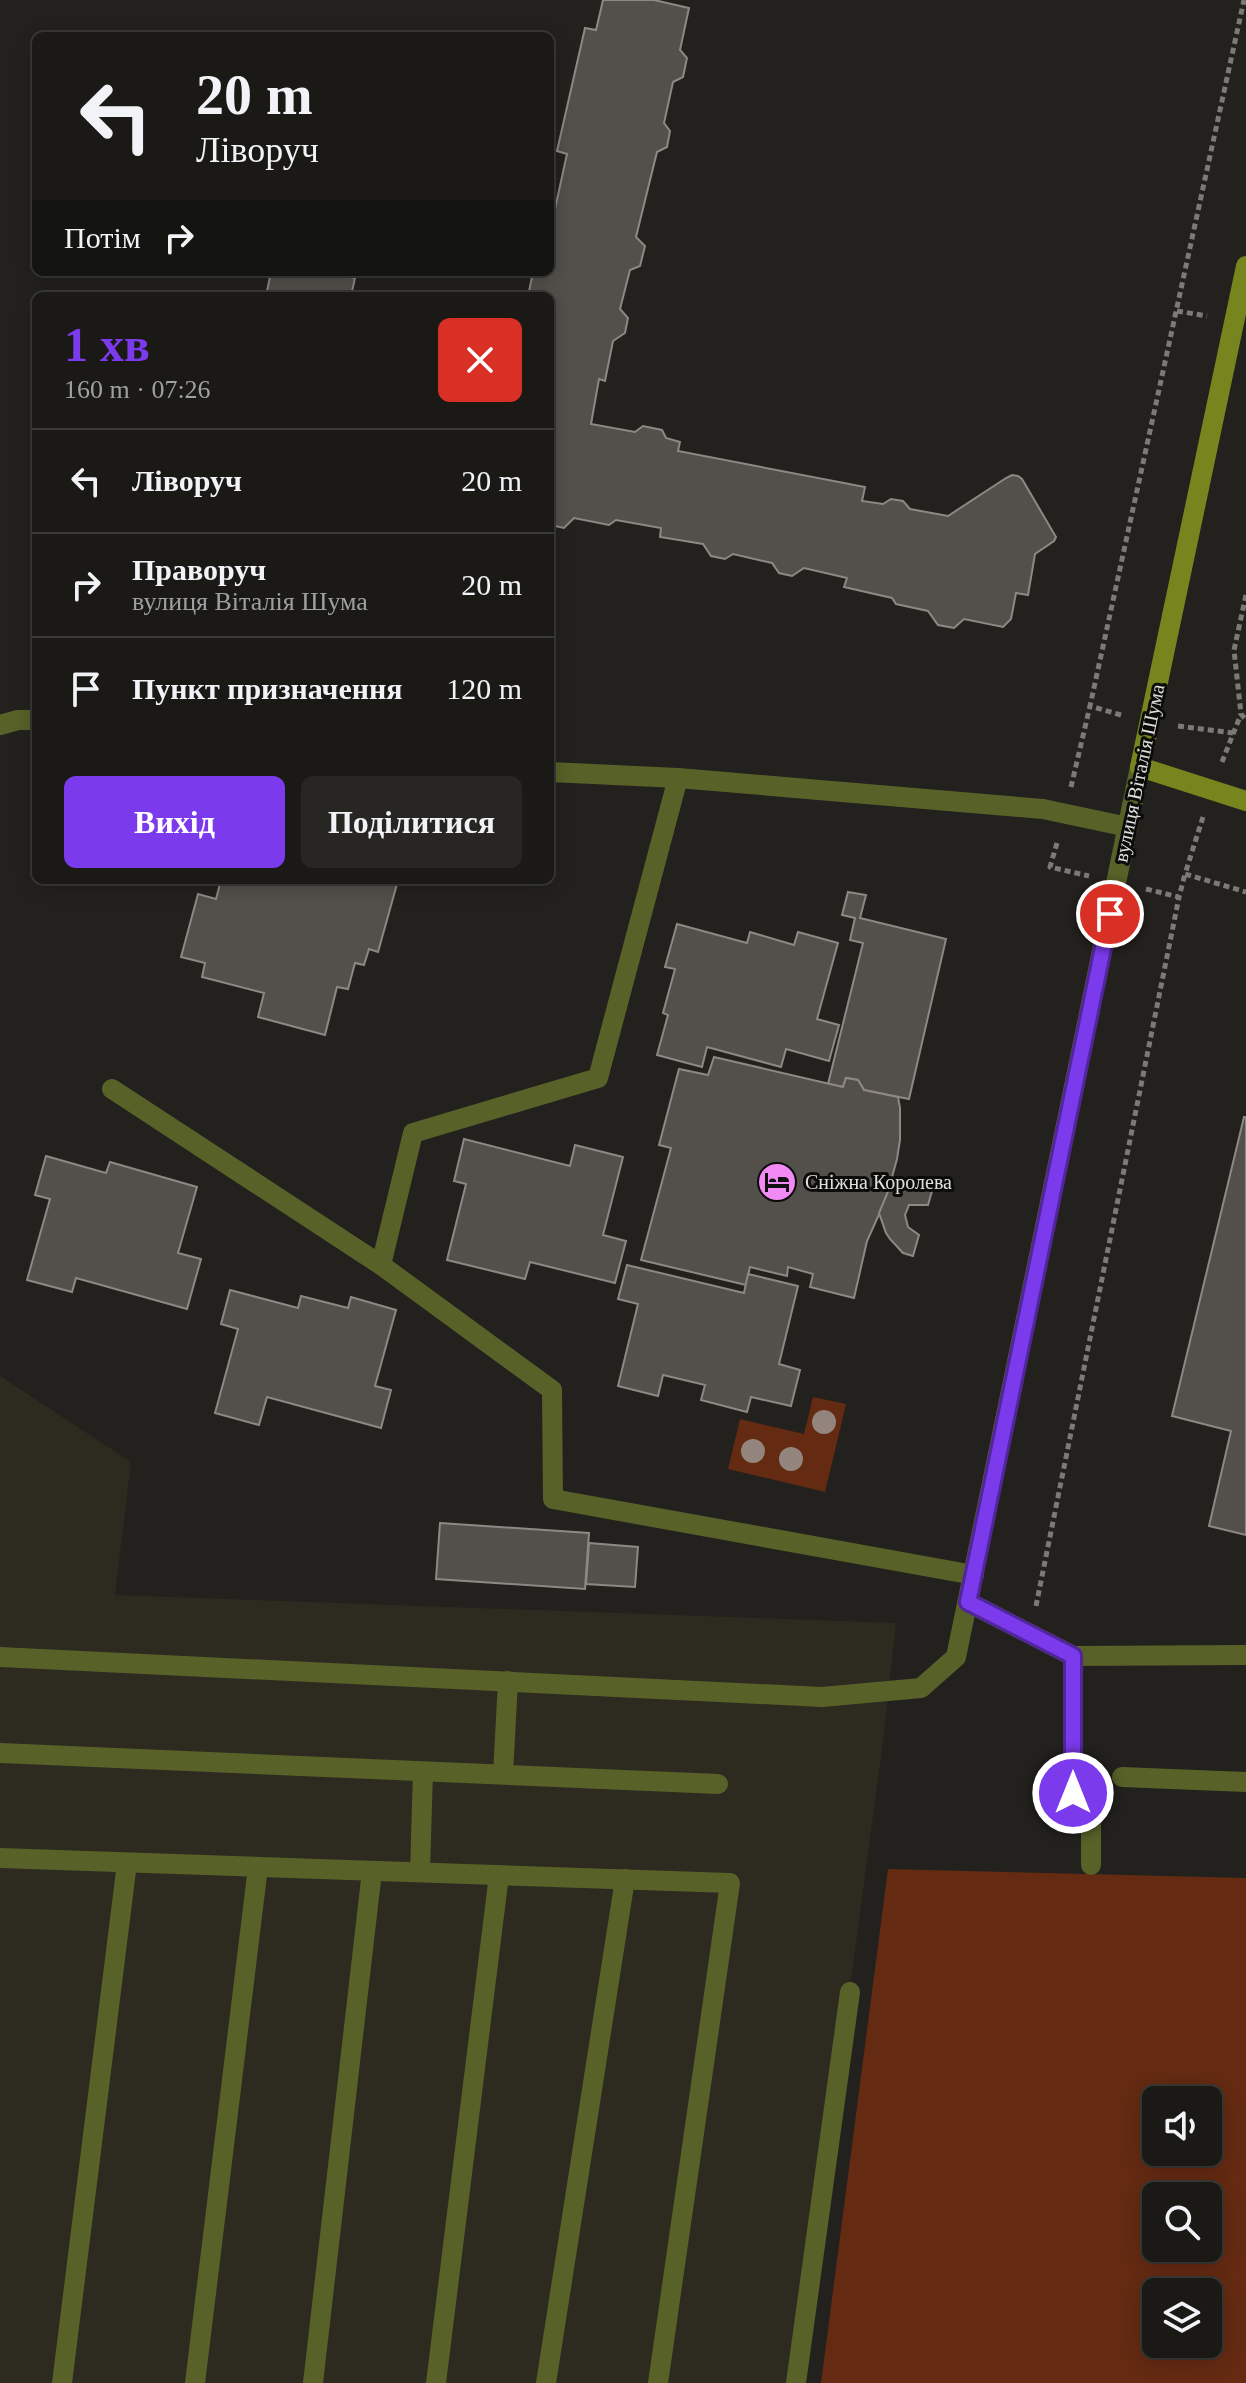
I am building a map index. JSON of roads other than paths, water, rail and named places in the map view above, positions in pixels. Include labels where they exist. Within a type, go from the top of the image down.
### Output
[{"type":"street","name":"вулиця Віталія Шума","points":[[508,1681],[822,1697],[921,1688],[956,1657],[1246,266]]},
{"type":"street","points":[[0,725],[32,720]]},
{"type":"street","points":[[1140,767],[1246,801]]},
{"type":"street","points":[[554,772],[678,778],[1043,809],[1128,827]]},
{"type":"street","points":[[381,1265],[413,1133],[598,1078],[678,778]]},
{"type":"street","points":[[112,1089],[381,1265],[552,1390],[553,1499],[974,1575]]},
{"type":"street","points":[[968,1602],[1073,1656],[1246,1655]]},
{"type":"street","points":[[1073,1656],[1073,1793],[1091,1794],[1091,1865]]},
{"type":"street","points":[[0,1657],[508,1681],[503,1774]]},
{"type":"street","points":[[0,1753],[718,1784]]},
{"type":"street","points":[[420,1872],[423,1772]]},
{"type":"street","points":[[1122,1777],[1246,1782]]},
{"type":"street","points":[[0,1858],[730,1883],[658,2383]]},
{"type":"street","points":[[62,2383],[127,1863]]},
{"type":"street","points":[[195,2383],[258,1867]]},
{"type":"street","points":[[313,2383],[372,1871]]},
{"type":"street","points":[[436,2383],[499,1875]]},
{"type":"street","points":[[546,2383],[625,1879]]},
{"type":"street","points":[[796,2383],[850,1992]]},
{"type":"place","name":"Сніжна Королева","points":[[777,1182]]}]
